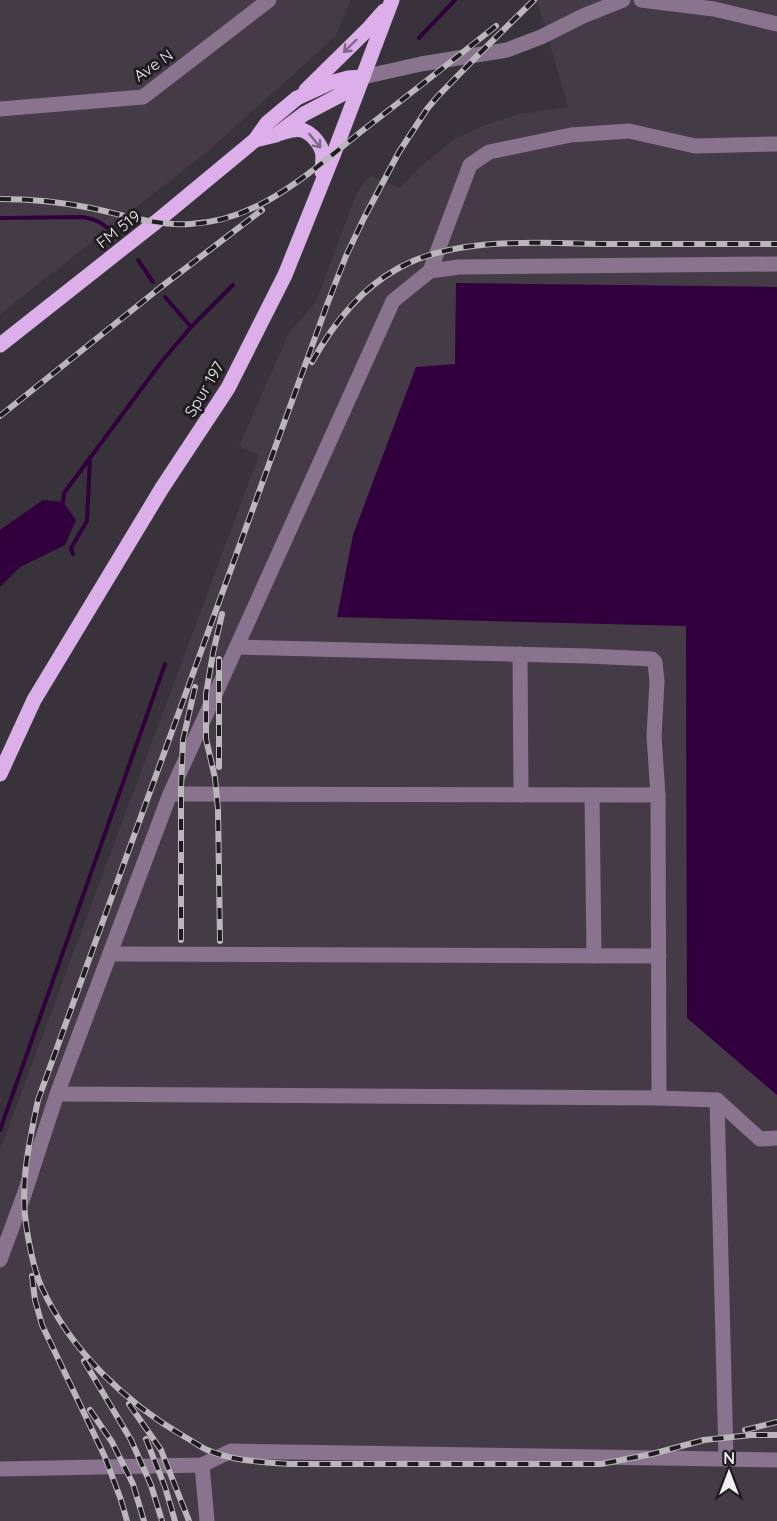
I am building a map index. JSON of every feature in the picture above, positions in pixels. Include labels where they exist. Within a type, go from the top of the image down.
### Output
[{"type":"main road","name":"Spur 197","points":[[0,774],[34,700],[162,488],[228,388],[285,275],[391,2]]},
{"type":"main road","points":[[297,98],[369,28],[391,2]]},
{"type":"main road","name":"FM 519","points":[[0,345],[156,222],[255,140],[267,123],[297,98],[330,83],[363,77]]},
{"type":"main road","name":"FM 519","points":[[255,140],[276,135],[304,114],[346,92],[363,77]]},
{"type":"main road","points":[[276,135],[303,130],[314,137],[323,155],[322,183]]},
{"type":"street","name":"Ave N","points":[[0,110],[143,97],[269,0]]},
{"type":"street","points":[[363,77],[421,64],[507,50],[623,0]]},
{"type":"street","points":[[641,0],[714,9],[777,24]]},
{"type":"street","points":[[0,1260],[57,1094],[170,794],[393,301],[430,271],[470,165],[489,152],[571,135],[629,131],[695,146],[777,144]]},
{"type":"street","points":[[430,271],[459,267],[777,264]]},
{"type":"street","points":[[237,647],[520,654],[641,659],[656,662],[654,736],[658,795],[659,1098]]},
{"type":"street","points":[[520,654],[521,795]]},
{"type":"street","points":[[170,794],[658,795]]},
{"type":"street","points":[[592,795],[594,956]]},
{"type":"street","points":[[110,954],[658,956]]},
{"type":"street","points":[[57,1094],[717,1100],[760,1138],[777,1138]]},
{"type":"street","points":[[717,1100],[726,1459]]},
{"type":"street","points":[[0,1469],[202,1465],[231,1451],[777,1460]]},
{"type":"street","points":[[202,1465],[207,1521]]},
{"type":"shaded area","points":[[0,0],[351,0],[335,37],[208,151],[0,314]]},
{"type":"shaded area","points":[[537,0],[777,0],[777,287],[456,283],[455,364],[337,617],[686,626],[687,1017],[777,1095],[777,1521],[0,1521],[0,1150],[259,455],[239,446],[289,333],[316,302],[357,192],[370,176],[400,188],[421,166],[453,140],[483,126],[520,114],[568,107]]},
{"type":"shaded area","points":[[456,283],[777,287],[777,1095],[687,1018],[686,626],[337,617],[353,535],[416,367],[455,364]]},
{"type":"shaded area","points":[[43,500],[63,502],[76,520],[65,545],[20,567],[0,587],[0,530]]},
{"type":"waterway","points":[[419,38],[455,0]]},
{"type":"waterway","points":[[0,218],[82,217],[99,222],[113,233]]},
{"type":"waterway","points":[[138,260],[153,282]]},
{"type":"waterway","points":[[63,502],[64,493],[162,361],[191,327],[233,285]]},
{"type":"waterway","points":[[165,297],[191,327]]},
{"type":"waterway","points":[[73,554],[71,548],[87,521],[90,458]]},
{"type":"waterway","points":[[0,1130],[165,664]]},
{"type":"railway","points":[[534,0],[427,109],[399,152],[346,256],[38,1100],[28,1149],[25,1181],[27,1231],[42,1288],[54,1311],[84,1354],[121,1392],[142,1408],[205,1449],[225,1456],[290,1464],[601,1464],[652,1454],[704,1440],[777,1435]]},
{"type":"railway","points":[[0,199],[68,204],[140,219],[178,224],[216,221],[240,213],[263,203],[306,175],[496,26]]},
{"type":"railway","points":[[0,416],[161,287],[262,210]]},
{"type":"railway","points":[[312,362],[338,321],[371,287],[397,269],[420,258],[444,251],[470,246],[525,243],[777,244]]},
{"type":"railway","points":[[220,941],[218,809],[215,778],[206,739],[206,694],[222,614]]},
{"type":"railway","points":[[219,659],[219,767]]},
{"type":"railway","points":[[181,940],[183,740],[195,687]]},
{"type":"railway","points":[[32,1276],[35,1300],[42,1325],[105,1457],[127,1521]]},
{"type":"railway","points":[[84,1361],[131,1440],[151,1485],[162,1521]]},
{"type":"railway","points":[[129,1404],[161,1450],[189,1521]]},
{"type":"railway","points":[[90,1410],[112,1442],[133,1484],[144,1521]]},
{"type":"railway","points":[[745,1430],[777,1422]]},
{"type":"railway","points":[[146,1439],[165,1487],[175,1521]]}]
